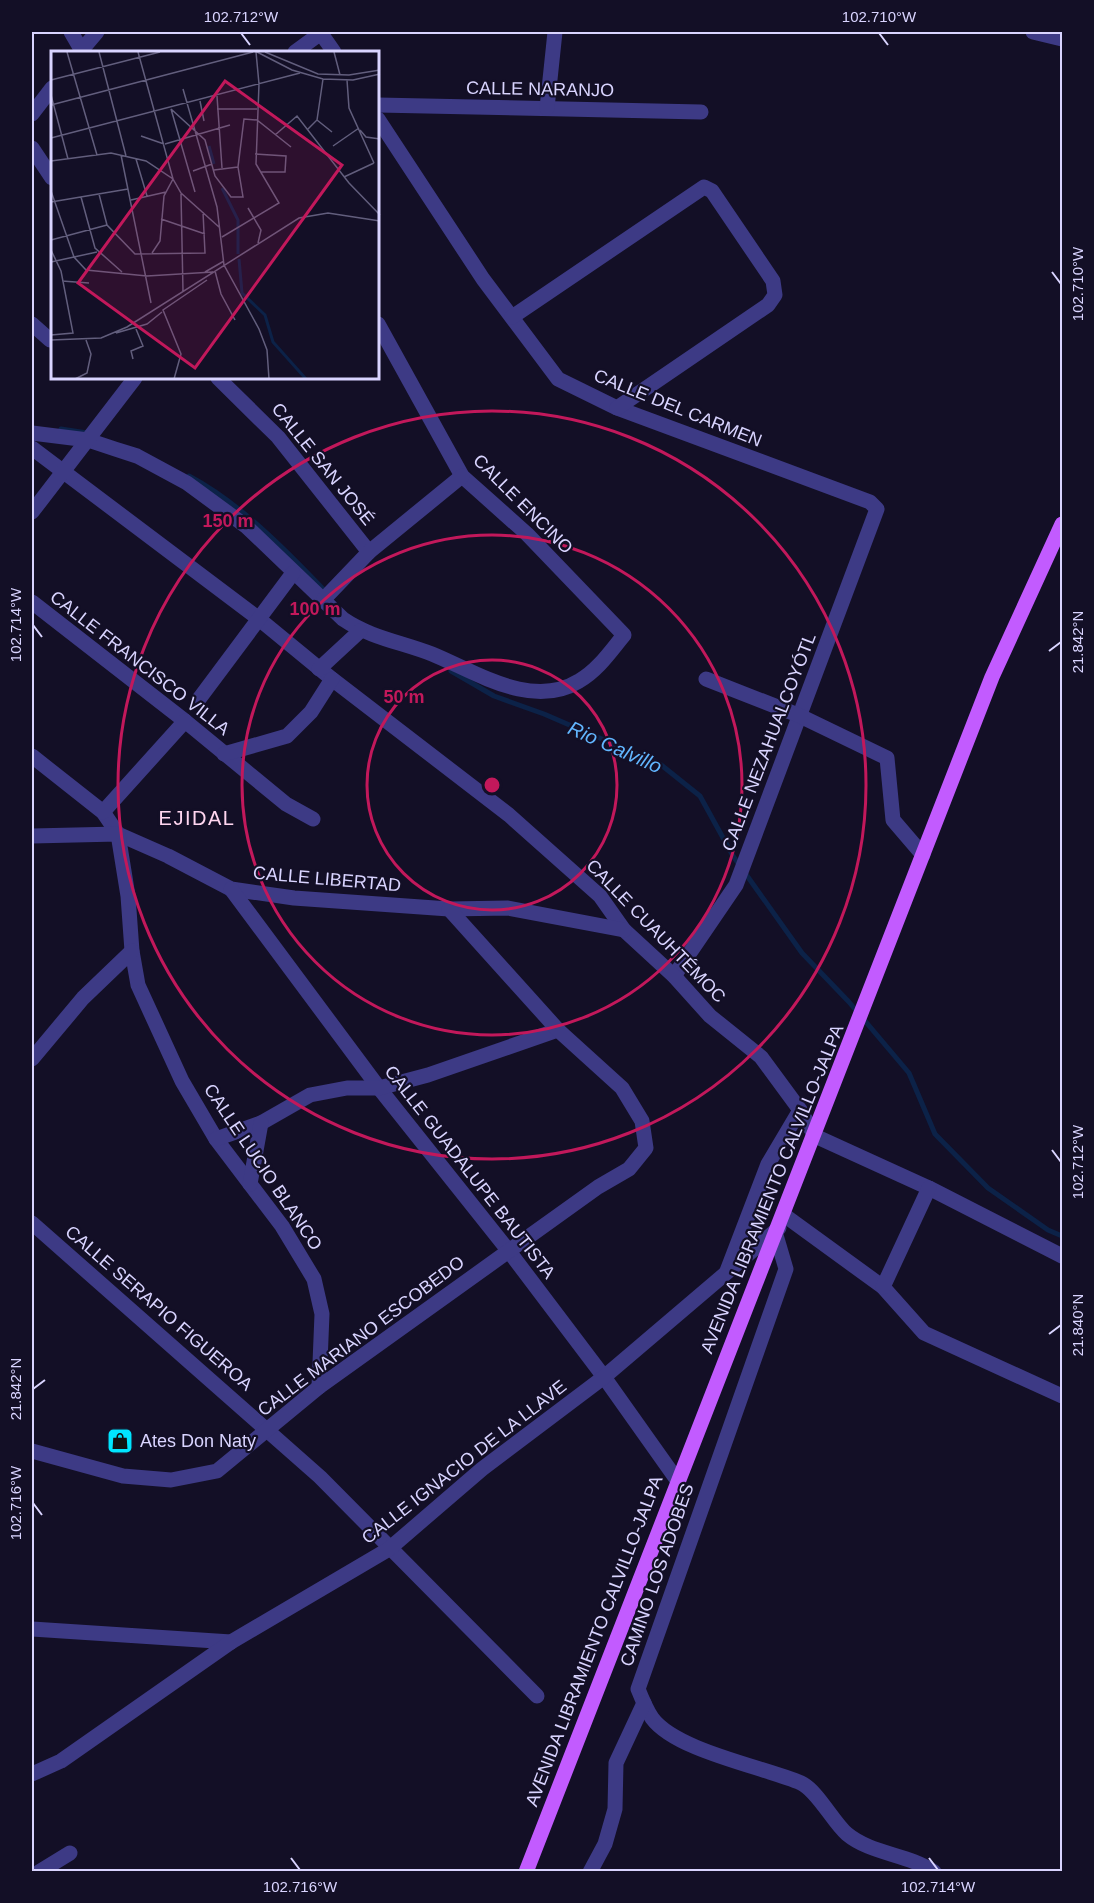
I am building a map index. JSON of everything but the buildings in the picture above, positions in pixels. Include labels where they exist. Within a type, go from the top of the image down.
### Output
[{"type":"main road","name":"AVENIDA LIBRAMIENTO CALVILLO-JALPA","points":[[526,1872],[677,1480],[780,1226],[992,677],[1062,524]]},
{"type":"street","points":[[71,32],[80,51]]},
{"type":"street","points":[[82,51],[97,32]]},
{"type":"street","points":[[297,51],[320,32],[333,51]]},
{"type":"street","points":[[547,108],[555,32]]},
{"type":"street","points":[[1033,32],[1062,39]]},
{"type":"street","points":[[32,114],[51,89]]},
{"type":"street","name":"CALLE NARANJO","points":[[380,105],[701,112]]},
{"type":"street","name":"CALLE DEL CARMEN","points":[[380,122],[483,279],[558,379],[617,408],[870,502],[877,509]]},
{"type":"street","points":[[32,148],[51,176]]},
{"type":"street","points":[[512,317],[704,187],[712,191],[773,281],[775,295],[768,305],[617,408]]},
{"type":"street","points":[[32,324],[50,340]]},
{"type":"street","name":"CALLE ENCINO","points":[[360,630],[385,641],[429,653],[499,684],[538,691],[555,691],[578,682],[597,667],[624,635],[527,534],[462,476],[380,328]]},
{"type":"street","points":[[32,512],[133,380]]},
{"type":"street","name":"CALLE SAN JOSÉ","points":[[220,380],[278,437],[369,552]]},
{"type":"street","points":[[32,433],[88,440],[137,456],[187,483],[247,527],[343,619],[360,630],[319,669]]},
{"type":"street","name":"CALLE CUAUHTÉMOC","points":[[32,448],[259,619],[319,669],[509,815],[600,896],[624,930],[674,976],[710,1016],[761,1057],[800,1110],[814,1136]]},
{"type":"street","points":[[324,599],[369,552],[462,476]]},
{"type":"street","name":"CALLE NEZAHUALCOYÓTL","points":[[674,976],[736,885],[877,509]]},
{"type":"street","points":[[199,699],[293,573]]},
{"type":"street","name":"CALLE FRANCISCO VILLA","points":[[32,602],[185,721],[286,804],[313,819]]},
{"type":"street","points":[[224,754],[287,736],[311,712],[332,679]]},
{"type":"street","points":[[706,679],[798,715],[886,758],[893,820],[923,855]]},
{"type":"street","points":[[103,812],[185,721]]},
{"type":"street","points":[[32,756],[103,812],[118,834]]},
{"type":"street","points":[[32,836],[118,834]]},
{"type":"street","name":"CALLE LIBERTAD","points":[[118,834],[168,856],[231,889],[294,898],[449,909],[508,908],[624,930]]},
{"type":"street","name":"CALLE LUCIO BLANCO","points":[[118,834],[138,985],[182,1081],[216,1139],[282,1226],[314,1279],[322,1314],[319,1387]]},
{"type":"street","name":"CALLE GUADALUPE BAUTISTA","points":[[231,889],[379,1088],[508,1250],[604,1377],[677,1480]]},
{"type":"street","points":[[216,1139],[261,1123],[310,1095],[347,1088],[379,1088],[428,1075],[558,1030],[449,909]]},
{"type":"street","points":[[32,1058],[83,998],[132,951]]},
{"type":"street","name":"CALLE MARIANO ESCOBEDO","points":[[32,1451],[123,1476],[171,1480],[217,1471],[319,1387],[598,1186],[629,1169],[646,1148],[642,1121],[622,1088],[558,1030]]},
{"type":"street","points":[[727,1272],[768,1164],[800,1110]]},
{"type":"street","points":[[250,1184],[261,1123]]},
{"type":"street","points":[[814,1136],[929,1188],[1062,1256]]},
{"type":"street","points":[[883,1287],[929,1188]]},
{"type":"street","name":"CALLE SERAPIO FIGUEROA","points":[[32,1223],[320,1477],[537,1696]]},
{"type":"street","points":[[780,1226],[883,1287],[924,1332],[1062,1396]]},
{"type":"street","name":"CALLE IGNACIO DE LA LLAVE","points":[[32,1774],[61,1761],[231,1642],[389,1549],[482,1469],[604,1377],[780,1226]]},
{"type":"street","name":"CAMINO LOS ADOBES","points":[[644,1703],[638,1689],[647,1659],[786,1269],[780,1226]]},
{"type":"street","points":[[32,1629],[231,1642]]},
{"type":"street","points":[[590,1872],[605,1844],[615,1809],[616,1763],[644,1703]]},
{"type":"street","points":[[644,1703],[653,1719],[666,1731],[746,1766],[804,1784],[847,1834],[874,1848],[923,1864],[934,1872]]},
{"type":"street","points":[[39,1872],[70,1853]]},
{"type":"waterway","name":"Rio Calvillo","points":[[61,429],[87,433]]},
{"type":"waterway","name":"Rio Calvillo","points":[[189,476],[244,514],[279,544],[326,592]]},
{"type":"waterway","name":"Rio Calvillo","points":[[451,671],[494,696],[544,714],[660,764],[700,796],[733,856],[802,953],[849,1002],[909,1073],[935,1134],[988,1188],[1048,1230],[1062,1236]]},
{"type":"place","name":"Ates Don Naty","points":[[120,1441]]},
{"type":"district","name":"EJIDAL","points":[[197,818]]}]
